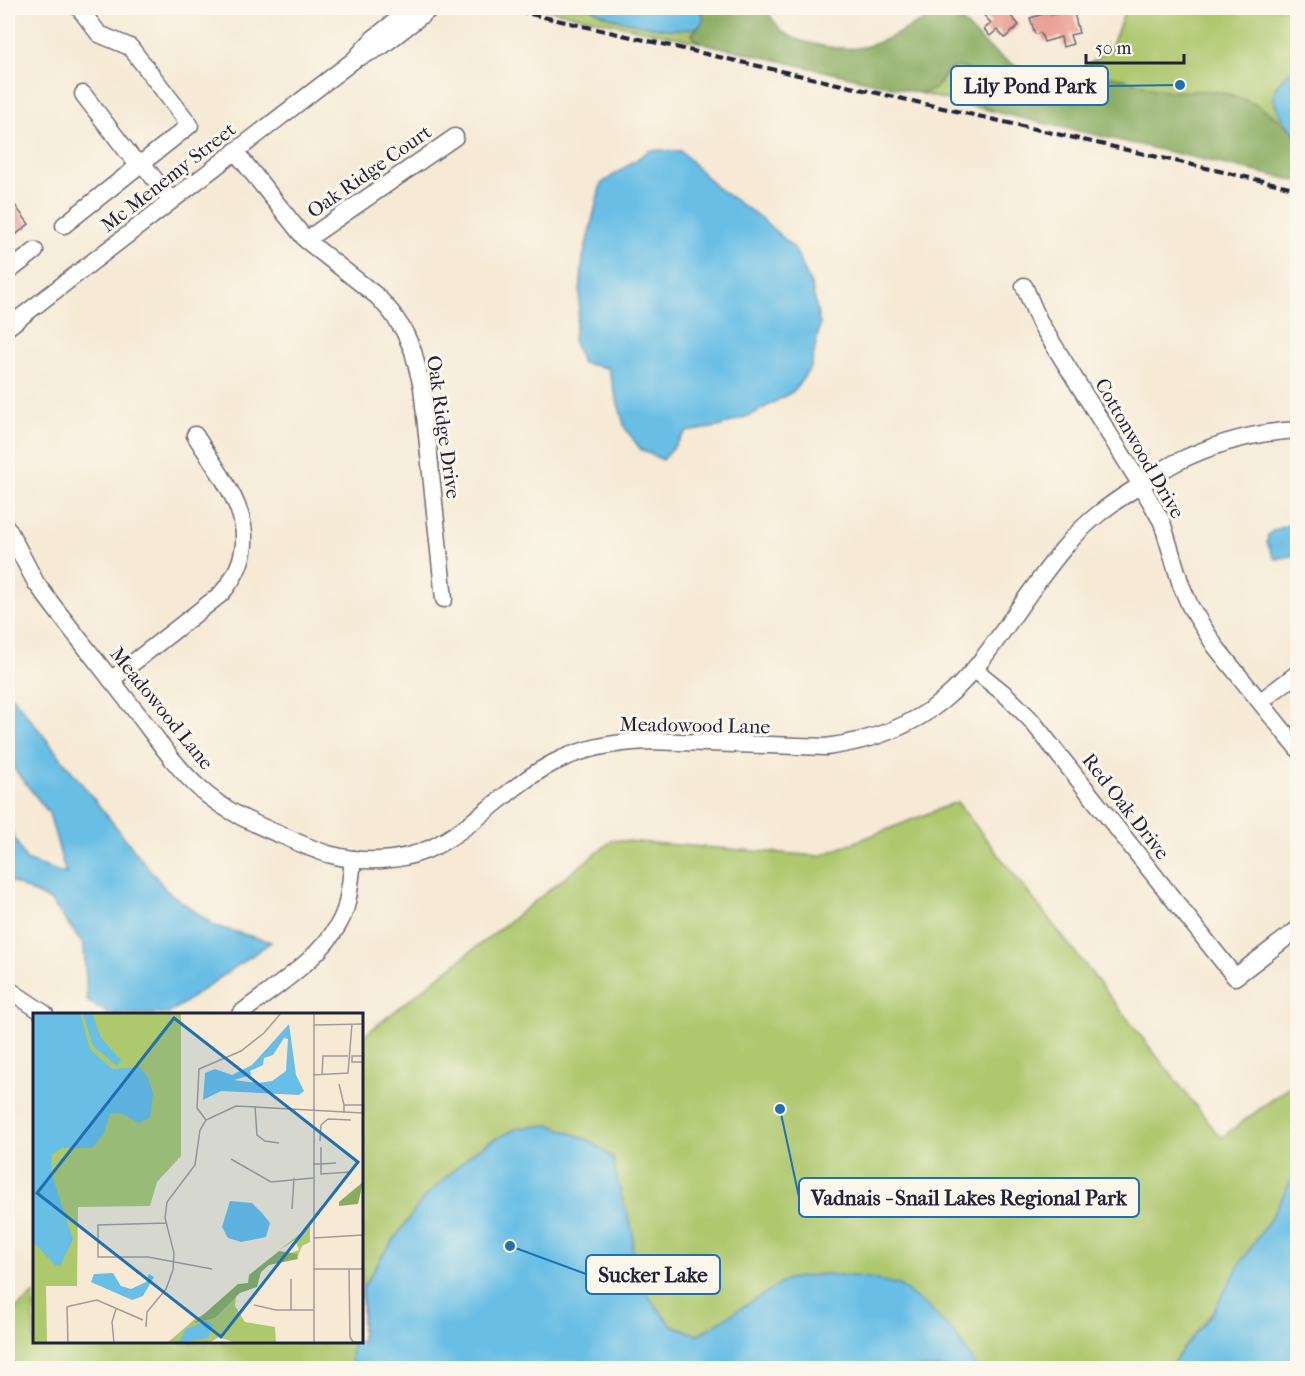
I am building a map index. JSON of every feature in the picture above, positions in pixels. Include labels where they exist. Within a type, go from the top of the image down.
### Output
[{"type":"street","points":[[64,225],[190,125],[130,47],[99,34],[79,8]]},
{"type":"street","points":[[354,60],[374,38],[412,8]]},
{"type":"street","points":[[354,60],[381,47],[431,8]]},
{"type":"street","name":"Mc Menemy Street","points":[[8,327],[354,60]]},
{"type":"street","points":[[83,94],[133,159],[142,163],[171,201]]},
{"type":"street","name":"Oak Ridge Court","points":[[306,240],[454,137]]},
{"type":"street","name":"Oak Ridge Drive","points":[[235,151],[306,240],[378,297],[404,330],[413,351],[422,387],[444,599]]},
{"type":"street","points":[[8,272],[35,251]]},
{"type":"street","name":"Cottonwood Drive","points":[[1024,286],[1040,323],[1142,484],[1162,522],[1181,585],[1190,606],[1215,646],[1298,748]]},
{"type":"street","name":"Meadowood Lane","points":[[8,530],[36,583],[181,769],[216,802],[270,831],[331,855],[353,859],[383,860],[424,851],[444,842],[531,776],[577,752],[625,742],[826,747],[852,744],[878,737],[918,719],[952,693],[975,670],[1065,547],[1112,502],[1173,464],[1200,452],[1257,435],[1298,430]]},
{"type":"street","points":[[111,680],[221,594],[239,568],[245,538],[240,508],[195,435]]},
{"type":"street","name":"Red Oak Drive","points":[[975,670],[1006,695],[1051,744],[1235,977],[1298,929]]},
{"type":"street","points":[[1261,701],[1298,673]]},
{"type":"street","points":[[241,1013],[328,942],[345,909],[353,859]]},
{"type":"street","points":[[8,989],[44,1013]]},
{"type":"green space","points":[[539,8],[591,8],[606,16],[624,21],[682,29],[698,27],[692,34],[696,40],[703,43]]},
{"type":"green space","points":[[699,8],[765,8],[778,27],[791,37],[841,48],[873,44],[896,35],[931,16],[946,14],[961,21],[987,46],[1005,59],[1031,72],[1058,76],[1110,76],[1160,90],[1210,91],[1235,96],[1268,112],[1297,135],[1297,181],[999,113],[979,102],[979,96],[986,86],[984,81],[976,73],[965,69],[948,70],[935,88],[919,93],[703,43],[696,40],[692,34],[701,24],[702,12]]},
{"type":"green space","points":[[1126,8],[1297,8],[1297,176],[1072,77],[1064,77],[1080,70],[1111,48]]},
{"type":"green space","points":[[959,67],[977,74],[984,80],[986,88],[979,96],[983,106],[999,113],[919,93],[938,86],[948,71]]},
{"type":"green space","points":[[957,802],[1221,1138],[1297,1081],[1297,1368],[8,1368],[8,1315],[33,1295],[33,1343],[363,1343],[363,1036],[613,840],[820,856]]},
{"type":"water","points":[[591,8],[699,8],[704,19],[695,28],[671,29],[625,21],[599,13]]},
{"type":"water","points":[[1297,69],[1297,135],[1277,108],[1274,91],[1285,76]]},
{"type":"water","points":[[650,150],[681,151],[716,187],[761,218],[794,248],[812,287],[820,325],[811,367],[794,391],[753,414],[718,427],[686,432],[663,460],[641,450],[625,428],[608,368],[582,363],[573,340],[578,316],[583,258],[601,184]]},
{"type":"water","points":[[1297,522],[1297,555],[1274,558],[1267,543],[1268,535],[1274,530]]},
{"type":"water","points":[[8,691],[166,890],[215,926],[271,942],[169,1013],[107,1013],[87,1001],[84,945],[51,901],[8,880],[8,825],[26,860],[66,874],[49,813],[8,761]]},
{"type":"water","points":[[550,1125],[589,1140],[613,1158],[617,1180],[633,1233],[632,1265],[651,1300],[672,1326],[698,1335],[788,1279],[823,1274],[865,1277],[899,1285],[928,1307],[955,1334],[977,1368],[353,1368],[352,1343],[363,1343],[363,1288],[380,1259],[423,1199],[472,1153],[518,1128]]},
{"type":"water","points":[[1297,1169],[1297,1368],[1170,1368],[1213,1312],[1240,1264],[1275,1211]]},
{"type":"building","points":[[985,8],[1004,8],[1019,25],[1005,38],[997,30],[990,36],[984,29],[991,23],[981,12]]},
{"type":"building","points":[[1073,9],[1079,33],[1070,35],[1073,44],[1063,47],[1061,37],[1044,42],[1041,33],[1035,34],[1030,18]]},
{"type":"building","points":[[8,196],[29,224],[8,241]]},
{"type":"railway","points":[[504,8],[1298,189]]},
{"type":"place","name":"Lily Pond Park","points":[[1180,85]]},
{"type":"place","name":"Vadnais - Snail Lakes Regional Park","points":[[780,1109]]},
{"type":"place","name":"Sucker Lake","points":[[510,1246]]}]
